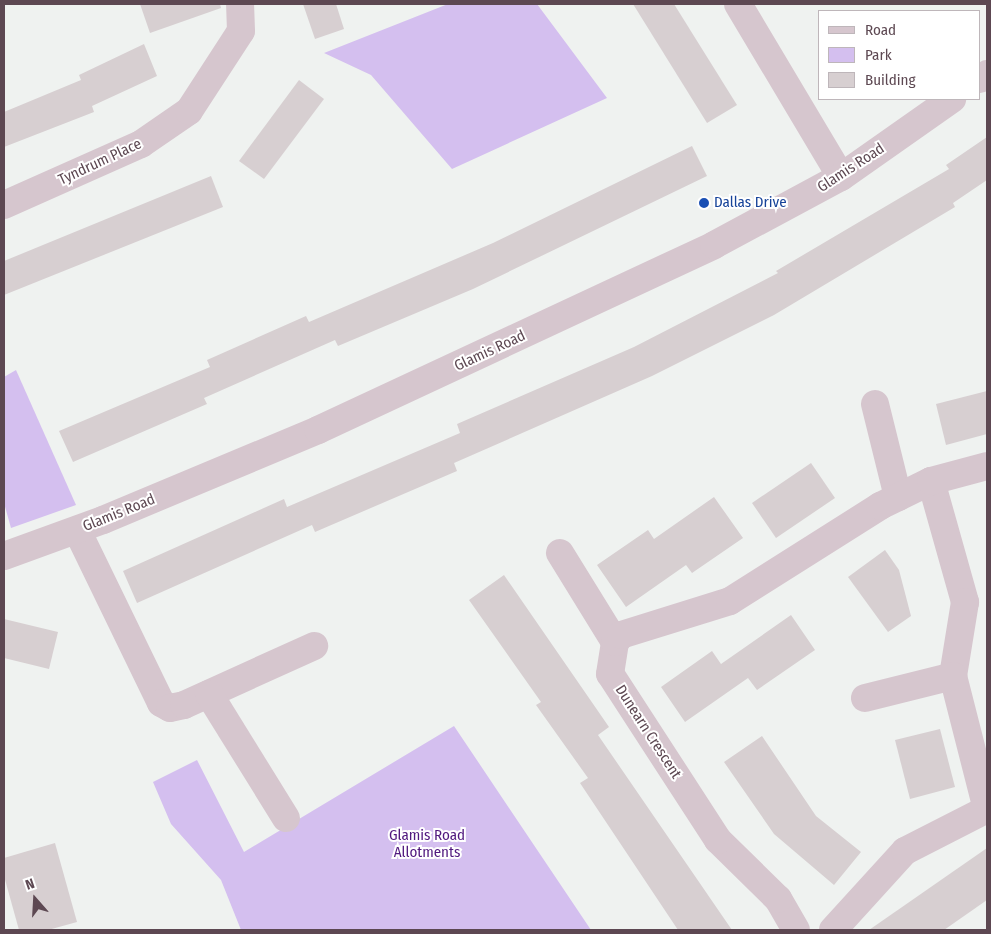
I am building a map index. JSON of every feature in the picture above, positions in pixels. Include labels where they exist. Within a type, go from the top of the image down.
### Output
[{"type":"street","name":"Tyndrum Place","points":[[4,205],[141,144],[189,111],[241,31],[240,4]]},
{"type":"street","points":[[738,4],[841,177]]},
{"type":"street","name":"Glamis Road","points":[[4,556],[77,530],[318,430],[539,329],[714,245],[841,177],[951,100]]},
{"type":"street","points":[[875,404],[898,497]]},
{"type":"street","points":[[560,553],[615,642],[621,635],[730,601],[898,497],[931,481],[987,466]]},
{"type":"street","points":[[832,930],[905,851],[987,809],[953,676],[965,602],[931,481]]},
{"type":"street","points":[[77,530],[161,703],[170,708],[184,705],[314,646]]},
{"type":"street","name":"Dunearn Crescent","points":[[615,642],[610,674],[718,840],[778,899],[796,930]]},
{"type":"street","points":[[865,698],[953,676]]},
{"type":"street","points":[[208,694],[286,818]]},
{"type":"green space","points":[[448,4],[537,4],[607,98],[452,169],[371,75],[324,53]]},
{"type":"green space","points":[[16,370],[76,505],[11,528],[4,503],[4,377]]},
{"type":"green space","name":"Glamis Road Allotments","points":[[454,726],[591,930],[241,930],[221,880],[171,824],[153,782],[197,760],[244,852]]},
{"type":"building","points":[[140,4],[220,4],[221,8],[150,33]]},
{"type":"building","points":[[303,4],[336,4],[344,29],[315,39]]},
{"type":"building","points":[[633,4],[674,4],[737,105],[707,123]]},
{"type":"building","points":[[144,44],[157,76],[92,106],[94,112],[4,147],[4,112],[81,80],[79,75]]},
{"type":"building","points":[[299,80],[324,99],[264,179],[239,161]]},
{"type":"building","points":[[987,137],[987,180],[953,203],[955,207],[774,315],[652,376],[454,463],[457,471],[315,532],[312,525],[137,603],[123,571],[284,499],[287,507],[460,433],[457,424],[634,347],[778,273],[776,271],[949,169],[946,165]]},
{"type":"building","points":[[692,146],[707,176],[473,289],[338,346],[335,340],[204,398],[207,404],[73,462],[59,431],[210,367],[207,360],[306,316],[309,322],[493,243]]},
{"type":"building","points":[[211,176],[223,207],[4,295],[4,261]]},
{"type":"building","points":[[987,391],[987,434],[946,445],[936,404]]},
{"type":"building","points":[[811,463],[835,498],[776,538],[752,503]]},
{"type":"building","points":[[714,497],[743,538],[692,573],[686,565],[626,607],[597,565],[648,530],[654,539]]},
{"type":"building","points":[[885,550],[899,570],[911,616],[888,632],[848,577]]},
{"type":"building","points":[[504,575],[609,727],[598,735],[732,930],[678,930],[580,783],[588,778],[536,705],[541,702],[469,600]]},
{"type":"building","points":[[791,615],[815,650],[757,690],[748,678],[685,722],[661,687],[712,651],[721,664]]},
{"type":"building","points":[[4,619],[58,632],[49,669],[4,658]]},
{"type":"building","points":[[940,729],[955,787],[910,799],[895,740]]},
{"type":"building","points":[[762,736],[816,816],[861,852],[834,885],[774,834],[724,762]]},
{"type":"building","points":[[55,843],[77,922],[48,930],[19,930],[4,876],[4,858]]},
{"type":"building","points":[[987,848],[987,900],[944,930],[869,930]]},
{"type":"place","name":"Dallas Drive","points":[[704,203]]}]
